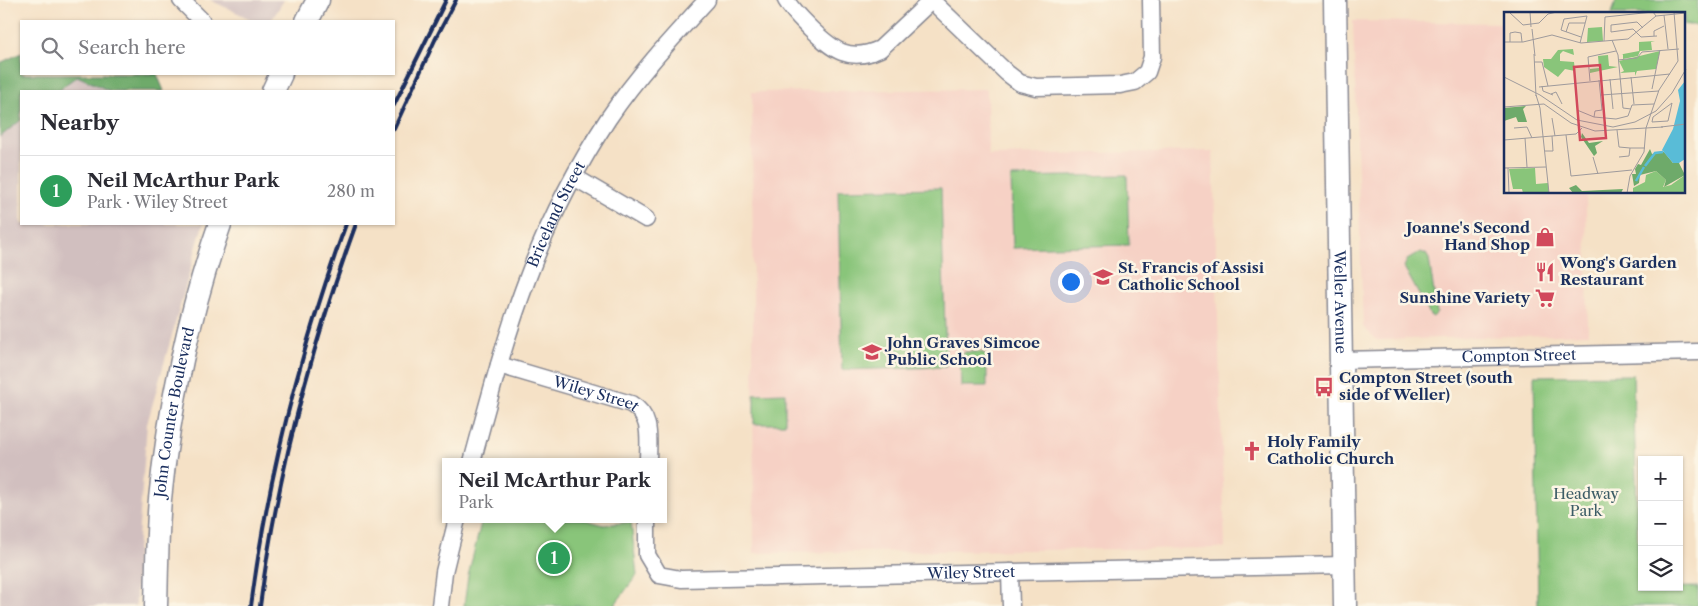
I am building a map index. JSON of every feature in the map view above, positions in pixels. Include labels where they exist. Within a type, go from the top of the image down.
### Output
[{"type":"street","points":[[181,0],[201,20]]},
{"type":"street","points":[[308,20],[318,0]]},
{"type":"street","name":"Briceland Street","points":[[473,458],[499,365],[528,277],[549,227],[574,176],[608,119],[639,77],[706,0]]},
{"type":"street","points":[[786,0],[793,12],[828,46],[837,51],[858,55],[870,54],[880,49],[931,0],[1007,73],[1020,83],[1036,87],[1120,85],[1135,82],[1147,72],[1152,57],[1151,0]]},
{"type":"street","name":"Weller Avenue","points":[[1335,0],[1345,606]]},
{"type":"street","points":[[273,90],[281,75]]},
{"type":"street","points":[[574,176],[646,219]]},
{"type":"street","name":"John Counter Boulevard","points":[[156,606],[160,499],[171,420],[180,370],[207,262],[220,225]]},
{"type":"street","name":"Compton Street","points":[[1340,360],[1698,352]]},
{"type":"street","name":"Wiley Street","points":[[499,365],[632,404],[641,410],[648,429],[648,458]]},
{"type":"street","points":[[440,606],[444,572],[456,523]]},
{"type":"street","name":"Wiley Street","points":[[647,523],[647,555],[651,562],[659,575],[681,579],[1344,565]]},
{"type":"street","points":[[1010,572],[1011,606]]},
{"type":"shaded area","points":[[210,0],[284,0],[272,20],[253,20]]},
{"type":"shaded area","points":[[1353,21],[1504,23],[1504,194],[1586,194],[1588,334],[1377,340],[1363,327]]},
{"type":"shaded area","points":[[77,76],[108,90],[58,90]]},
{"type":"shaded area","points":[[987,89],[988,155],[1213,151],[1225,548],[754,553],[752,92]]},
{"type":"shaded area","points":[[20,121],[20,225],[203,225],[147,424],[136,564],[136,606],[0,606],[0,137]]},
{"type":"green space","points":[[1616,0],[1698,0],[1698,25],[1686,25],[1686,12],[1613,12]]},
{"type":"green space","points":[[20,53],[20,75],[157,75],[164,90],[108,90],[77,76],[58,90],[20,90],[20,121],[0,137],[0,63]]},
{"type":"green space","points":[[1127,175],[1129,245],[1013,248],[1011,177]]},
{"type":"green space","points":[[941,188],[946,367],[842,370],[838,190]]},
{"type":"green space","points":[[1421,252],[1426,254],[1429,259],[1437,313],[1433,317],[1430,315],[1404,267],[1407,260]]},
{"type":"green space","points":[[965,352],[981,352],[987,355],[987,386],[961,386],[960,356]]},
{"type":"green space","name":"Headway Park","points":[[1633,375],[1638,591],[1683,591],[1683,587],[1698,587],[1698,606],[1538,606],[1534,376]]},
{"type":"green space","points":[[785,393],[785,424],[754,424],[754,394]]},
{"type":"green space","points":[[481,523],[597,523],[604,525],[631,523],[637,575],[616,603],[616,606],[464,606],[468,576]]},
{"type":"railway","points":[[395,103],[446,0]]},
{"type":"railway","points":[[395,127],[435,40],[456,0]]},
{"type":"railway","points":[[251,606],[267,508],[288,412],[315,318],[346,225]]},
{"type":"railway","points":[[260,606],[276,508],[298,412],[324,318],[356,225]]},
{"type":"place","name":"Joanne's Second Hand Shop","points":[[1545,237]]},
{"type":"place","name":"Wong's Garden Restaurant","points":[[1545,272]]},
{"type":"place","name":"St. Francis of Assisi Catholic School","points":[[1103,277]]},
{"type":"place","name":"Sunshine Variety","points":[[1545,298]]},
{"type":"place","name":"John Graves Simcoe Public School","points":[[872,352]]},
{"type":"place","name":"Compton Street (south side of Weller)","points":[[1324,387]]},
{"type":"place","name":"Holy Family Catholic Church","points":[[1252,451]]},
{"type":"place","name":"Neil McArthur Park","points":[[554,558]]}]
